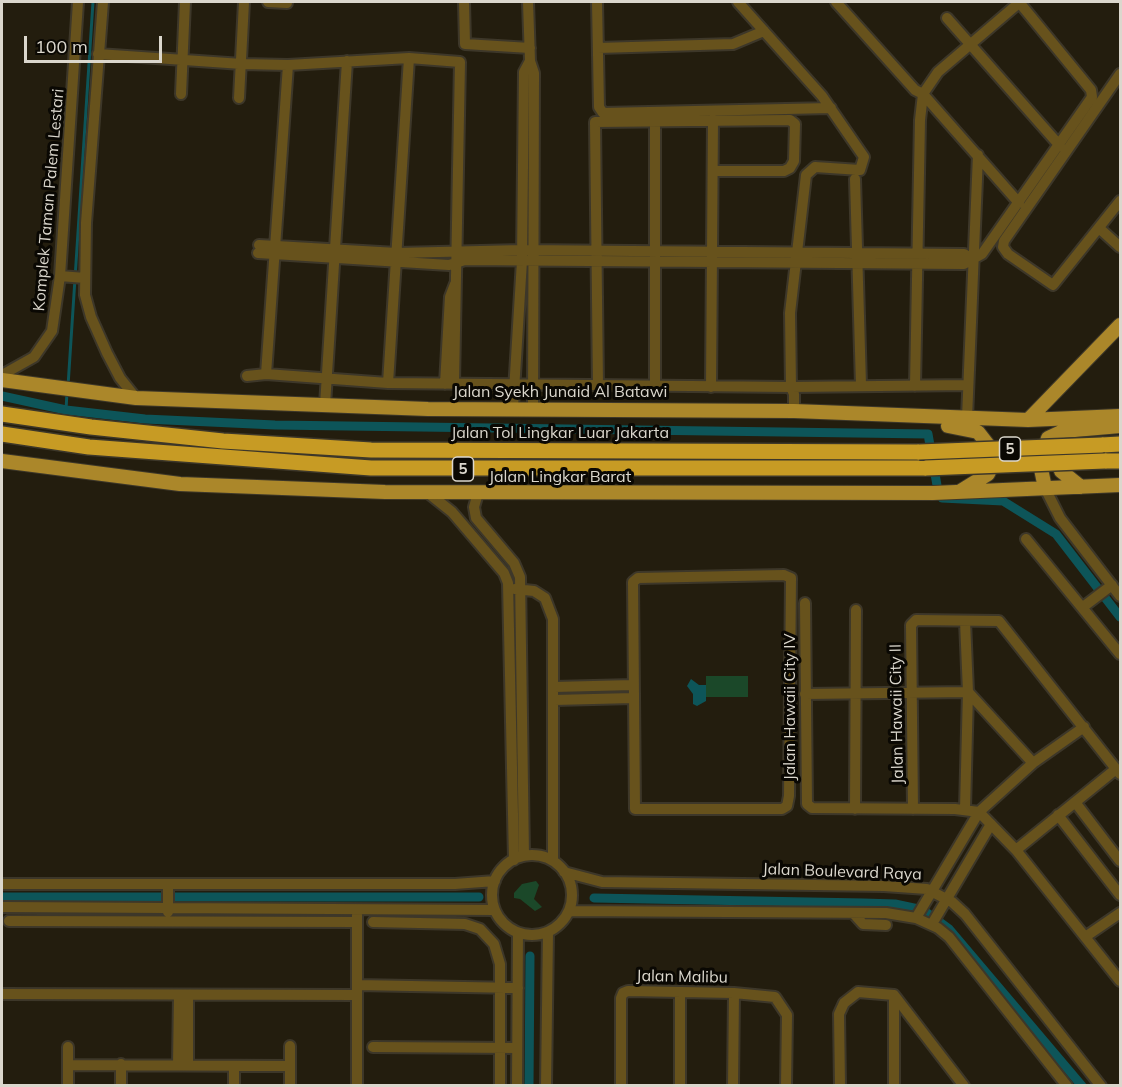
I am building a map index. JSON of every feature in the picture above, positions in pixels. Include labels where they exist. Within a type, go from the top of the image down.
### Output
[{"type":"highway","name":"Jalan Tol Lingkar Luar Jakarta","points":[[2,414],[91,427],[201,438],[370,450],[919,452],[1120,444]]},
{"type":"highway","name":"5","points":[[2,434],[100,448],[370,468],[927,468],[1120,461]]},
{"type":"main road","points":[[1028,420],[1120,325]]},
{"type":"main road","name":"Jalan Syekh Junaid Al Batawi","points":[[2,380],[136,398],[428,409],[513,407],[791,411],[1028,420],[1120,416]]},
{"type":"main road","points":[[821,412],[851,418],[964,427],[978,432],[992,450],[990,470],[980,480],[954,493]]},
{"type":"main road","points":[[1046,488],[1040,464],[1048,438],[1063,431],[1120,426]]},
{"type":"main road","points":[[1080,429],[1062,440],[1057,461],[1060,471],[1068,480],[1081,487]]},
{"type":"main road","name":"Jalan Lingkar Barat","points":[[2,461],[180,484],[428,492],[933,494],[1120,485]]},
{"type":"street","name":"Komplek Taman Palem Lestari","points":[[78,2],[73,277],[85,295],[91,318],[120,378],[136,398]]},
{"type":"street","name":"Komplek Taman Palem Lestari","points":[[2,375],[22,366],[44,346],[73,277],[103,2]]},
{"type":"street","points":[[182,94],[185,2]]},
{"type":"street","points":[[239,99],[244,2]]},
{"type":"street","points":[[268,2],[287,3]]},
{"type":"street","points":[[464,2],[465,44],[530,48]]},
{"type":"street","points":[[528,2],[530,61],[524,72],[529,120],[527,255],[533,408]]},
{"type":"street","points":[[597,2],[599,106],[603,113],[831,108]]},
{"type":"street","points":[[738,2],[831,108],[864,157],[863,164],[855,170],[815,167],[809,170],[803,184],[790,313],[791,387],[788,394],[791,411]]},
{"type":"street","points":[[836,2],[915,90],[923,94],[1019,203]]},
{"type":"street","points":[[915,386],[920,120],[923,94],[938,72],[1020,2],[1093,92],[1060,146],[982,254],[973,260]]},
{"type":"street","points":[[947,18],[1060,146]]},
{"type":"street","points":[[598,48],[733,44],[764,31]]},
{"type":"street","points":[[98,54],[183,62],[288,65],[409,58],[457,60],[461,65],[457,257],[456,281],[450,297],[449,384]]},
{"type":"street","points":[[387,384],[409,58]]},
{"type":"street","points":[[325,405],[347,61]]},
{"type":"street","points":[[266,374],[288,65]]},
{"type":"street","points":[[1120,74],[1004,241],[1003,247],[1008,254],[1053,285],[1120,201]]},
{"type":"street","points":[[711,387],[713,120]]},
{"type":"street","points":[[598,386],[595,122],[790,120],[795,124],[794,161],[790,168],[784,171],[713,171]]},
{"type":"street","points":[[655,122],[655,386]]},
{"type":"street","points":[[967,418],[978,155]]},
{"type":"street","points":[[855,180],[861,385]]},
{"type":"street","points":[[1099,228],[1120,247]]},
{"type":"street","points":[[258,249],[397,258],[449,265],[457,257],[527,255],[917,259],[964,254],[973,260]]},
{"type":"street","points":[[513,407],[527,255]]},
{"type":"street","points":[[247,376],[266,374],[387,384],[711,387],[968,385]]},
{"type":"street","points":[[1046,488],[1060,518],[1110,587],[1120,596]]},
{"type":"street","points":[[428,492],[452,512],[504,573],[508,589],[510,658],[516,680],[519,858]]},
{"type":"street","points":[[478,493],[474,507],[476,518],[518,570],[521,588],[522,658],[516,680]]},
{"type":"street","points":[[1026,539],[1120,654]]},
{"type":"street","points":[[784,575],[791,578],[789,796],[785,808],[635,809],[633,685],[632,589],[638,578],[784,575]]},
{"type":"street","points":[[1083,607],[1110,587]]},
{"type":"street","points":[[508,589],[521,588],[534,591],[545,598],[550,608],[554,687],[553,861]]},
{"type":"street","name":"Jalan Hawaii City IV","points":[[805,603],[805,799],[812,808],[855,809]]},
{"type":"street","points":[[856,610],[855,809],[964,809],[979,812],[1016,850],[1120,981]]},
{"type":"street","name":"Jalan Hawaii City II","points":[[913,809],[911,625],[916,620],[965,621]]},
{"type":"street","points":[[964,809],[968,692],[965,621],[999,621],[1118,771],[1058,815],[1016,850]]},
{"type":"street","points":[[510,658],[522,658]]},
{"type":"street","points":[[554,687],[633,685]]},
{"type":"street","points":[[805,694],[968,692],[1033,764]]},
{"type":"street","points":[[554,700],[633,699]]},
{"type":"street","points":[[918,915],[979,812],[1033,764],[1084,727]]},
{"type":"street","points":[[1075,802],[1120,861]]},
{"type":"street","points":[[1058,815],[1120,895]]},
{"type":"street","points":[[933,922],[991,824]]},
{"type":"street","points":[[956,853],[968,860]]},
{"type":"street","points":[[540,856],[553,861],[564,872],[572,891],[569,911],[557,927],[539,935],[518,933],[505,924],[495,910],[493,900],[495,881],[503,868],[519,858],[540,856]]},
{"type":"street","name":"Jalan Boulevard Raya","points":[[564,872],[602,882],[884,885],[931,894],[964,914],[1101,1086]]},
{"type":"street","points":[[2,907],[168,896],[495,881]]},
{"type":"street","points":[[2,884],[168,896],[270,908],[495,910]]},
{"type":"street","points":[[168,896],[168,922]]},
{"type":"street","points":[[270,908],[270,922]]},
{"type":"street","points":[[357,909],[357,1086]]},
{"type":"street","points":[[569,911],[918,915],[933,922],[949,937],[1067,1086]]},
{"type":"street","points":[[1085,937],[1120,913]]},
{"type":"street","points":[[854,914],[863,924],[886,925]]},
{"type":"street","points":[[9,921],[357,922]]},
{"type":"street","points":[[373,922],[472,925],[486,934],[499,953],[500,1086]]},
{"type":"street","points":[[546,1086],[548,932]]},
{"type":"street","points":[[516,1086],[518,933]]},
{"type":"street","points":[[2,994],[183,995],[518,988]]},
{"type":"street","points":[[680,992],[680,1086]]},
{"type":"street","name":"Jalan Malibu","points":[[621,1086],[623,993],[680,992],[734,993],[775,997],[787,1015],[786,1086]]},
{"type":"street","points":[[733,1086],[734,993]]},
{"type":"street","points":[[840,1086],[840,1014],[844,1003],[858,993],[894,995],[964,1086]]},
{"type":"street","points":[[183,995],[183,1065]]},
{"type":"street","points":[[894,995],[894,1086]]},
{"type":"street","points":[[290,1046],[290,1086]]},
{"type":"street","points":[[68,1047],[68,1086]]},
{"type":"street","points":[[373,1047],[517,1048]]},
{"type":"street","points":[[68,1065],[290,1066]]},
{"type":"street","points":[[121,1065],[121,1086]]},
{"type":"street","points":[[234,1066],[234,1086]]},
{"type":"green space","points":[[706,676],[748,676],[748,697],[706,697]]},
{"type":"green space","points":[[536,881],[539,885],[534,899],[542,907],[535,911],[520,899],[514,898],[514,893],[522,884]]},
{"type":"water","points":[[691,679],[699,685],[706,685],[706,701],[697,706],[693,704],[693,694],[687,686]]},
{"type":"waterway","points":[[68,386],[93,2]]},
{"type":"waterway","points":[[66,410],[67,392]]},
{"type":"waterway","points":[[2,396],[66,410],[145,419],[275,425],[928,434],[938,491],[942,498],[1003,501],[1056,534],[1120,617]]},
{"type":"waterway","points":[[2,897],[479,897]]},
{"type":"waterway","points":[[594,898],[895,904],[923,910],[949,929],[1082,1086]]},
{"type":"waterway","points":[[529,1086],[530,956]]}]
